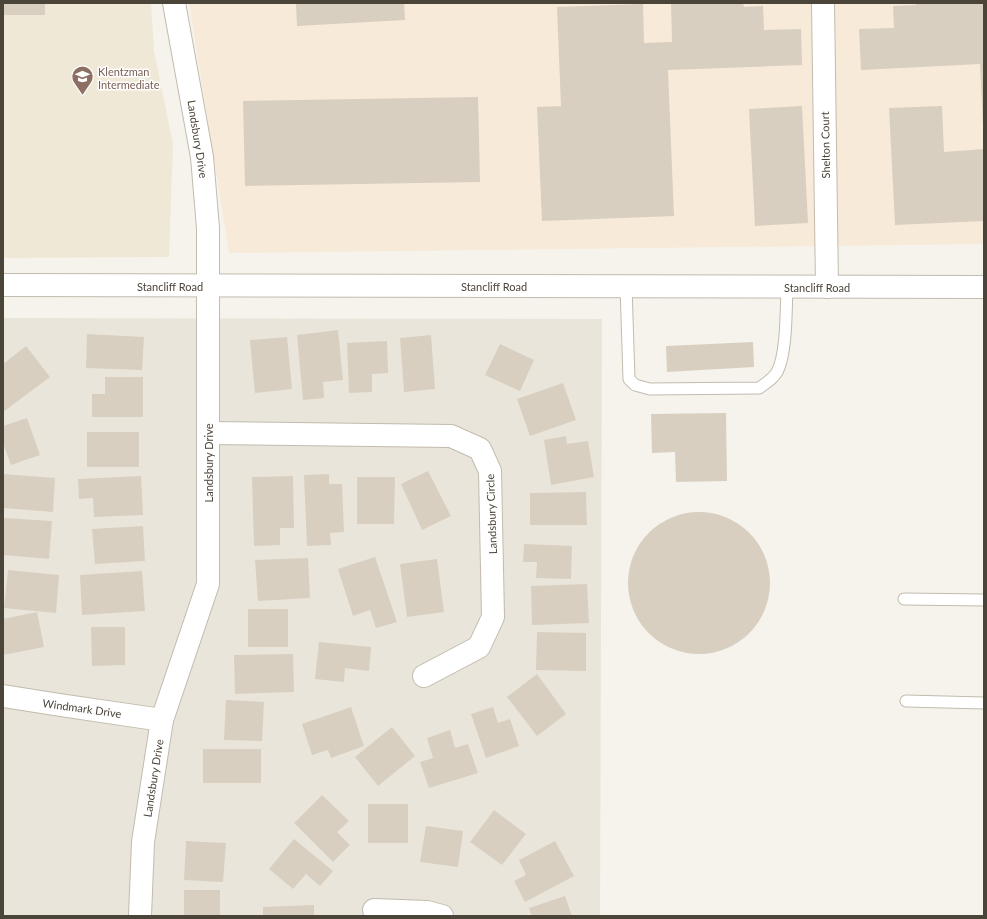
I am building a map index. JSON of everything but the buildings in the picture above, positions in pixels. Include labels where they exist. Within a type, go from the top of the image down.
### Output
[{"type":"street","name":"Landsbury Drive","points":[[140,916],[143,842],[162,720],[208,584],[208,228],[202,157],[174,3]]},
{"type":"street","name":"Shelton Court","points":[[823,3],[827,287]]},
{"type":"street","name":"Stancliff Road","points":[[3,285],[984,287]]},
{"type":"street","name":"Landsbury Circle","points":[[208,433],[451,436],[480,449],[490,471],[493,617],[479,647],[424,676]]},
{"type":"street","name":"Windmark Drive","points":[[3,696],[60,706],[162,720]]},
{"type":"street","points":[[374,910],[427,912],[442,916]]},
{"type":"lane","points":[[626,286],[629,379],[635,385],[650,389],[758,388],[768,382],[776,374],[781,364],[785,334],[787,287]]},
{"type":"lane","points":[[904,599],[984,600]]},
{"type":"lane","points":[[906,701],[984,703]]},
{"type":"shaded area","name":"Klentzman Intermediate","points":[[3,3],[151,3],[154,51],[173,144],[169,257],[3,258]]},
{"type":"shaded area","points":[[189,3],[984,3],[984,244],[229,253]]},
{"type":"shaded area","points":[[3,318],[602,319],[600,916],[3,916]]},
{"type":"place","name":"Klentzman Intermediate","points":[[83,96]]}]
